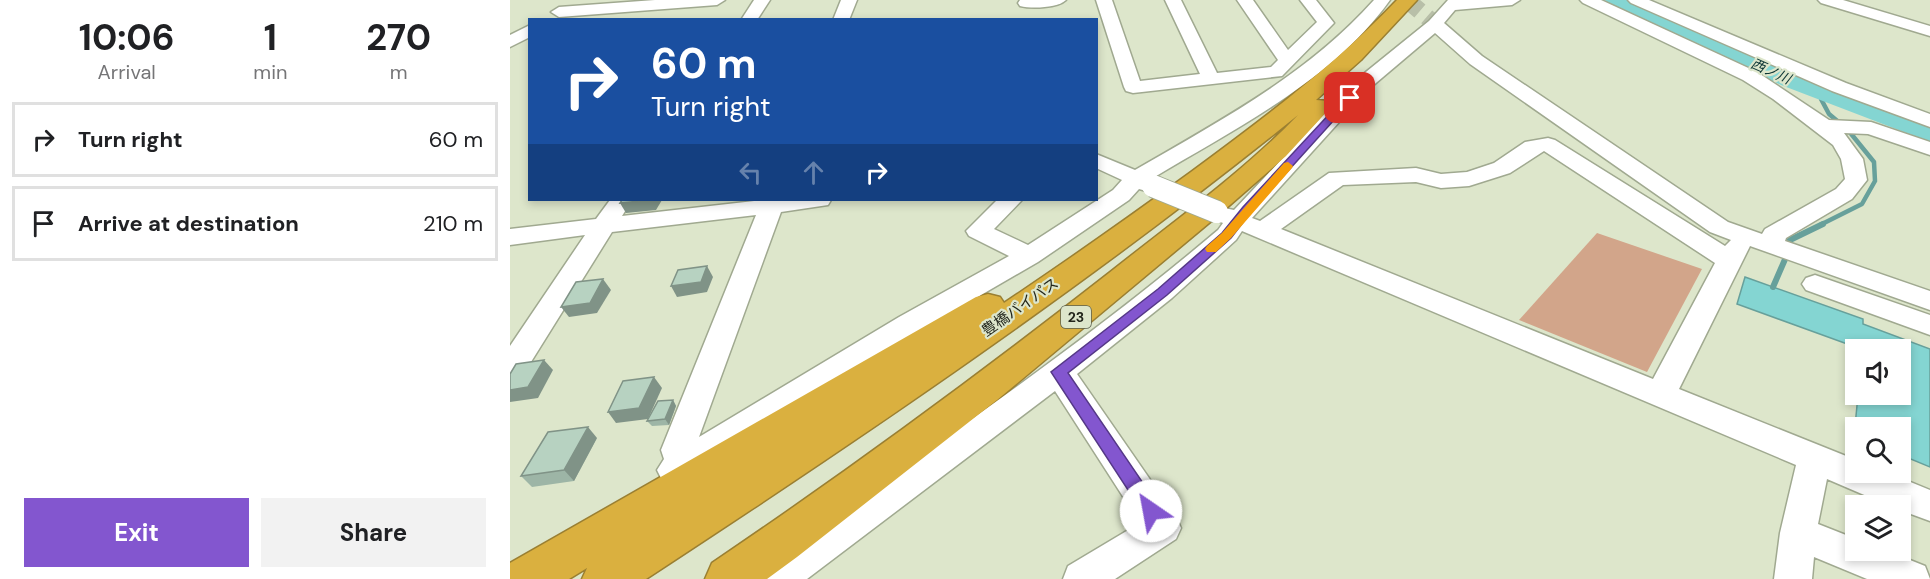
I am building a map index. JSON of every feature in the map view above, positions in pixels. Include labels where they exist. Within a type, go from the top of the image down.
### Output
[{"type":"highway","name":"豊橋バイパス","points":[[606,579],[935,366],[1118,240],[1240,149],[1328,76],[1394,6]]},
{"type":"highway","name":"23","points":[[729,579],[820,516],[1028,356],[1245,178],[1307,121],[1344,79],[1394,6]]},
{"type":"highway","name":"23","points":[[527,579],[1070,256],[1118,240]]},
{"type":"street","points":[[552,16],[578,0]]},
{"type":"street","points":[[552,16],[717,0]]},
{"type":"street","points":[[750,18],[762,0]]},
{"type":"street","points":[[842,18],[849,0]]},
{"type":"street","points":[[1023,18],[1026,1],[1058,0]]},
{"type":"street","points":[[1104,0],[1133,87],[1275,72],[1326,22],[1308,0]]},
{"type":"street","points":[[1173,0],[1211,79]]},
{"type":"street","points":[[1245,0],[1287,61]]},
{"type":"street","points":[[777,579],[1059,372],[1162,292],[1227,235],[1363,84],[1435,24],[1454,3],[1512,0]]},
{"type":"street","points":[[1588,0],[1750,76],[1824,126],[1841,141],[1852,159],[1856,180],[1844,194],[1774,234],[1772,244]]},
{"type":"street","points":[[1636,0],[1829,83],[1930,121]]},
{"type":"street","points":[[1826,0],[1930,31]]},
{"type":"street","points":[[510,564],[683,465],[909,324],[1029,256],[1272,98],[1308,73],[1358,30],[1394,6]]},
{"type":"street","points":[[1435,24],[1476,60],[1719,227],[1930,301]]},
{"type":"street","points":[[510,42],[528,31]]},
{"type":"street","points":[[1824,126],[1858,126],[1881,131],[1930,149]]},
{"type":"street","points":[[1240,221],[1337,178],[1416,175],[1440,180],[1469,178],[1502,168],[1533,147],[1548,144],[1729,260]]},
{"type":"street","points":[[1098,161],[1144,183],[1930,506]]},
{"type":"street","points":[[510,370],[620,201]]},
{"type":"street","points":[[510,237],[773,202],[796,201]]},
{"type":"street","points":[[1009,201],[978,231],[1029,256]]},
{"type":"street","points":[[683,465],[678,450],[773,202]]},
{"type":"street","points":[[1661,394],[1742,236]]},
{"type":"street","points":[[1815,284],[1930,325]]},
{"type":"street","points":[[1059,372],[1162,528],[1082,579]]},
{"type":"street","points":[[1793,579],[1798,533],[1814,459]]},
{"type":"street","points":[[1798,533],[1911,579]]},
{"type":"shaded area","points":[[1597,233],[1702,269],[1647,372],[1519,320]]},
{"type":"water","points":[[1745,277],[1863,319],[1863,324],[1903,339],[1845,339],[1845,343],[1737,304]]},
{"type":"water","points":[[1911,342],[1930,349],[1930,467],[1911,459],[1911,417],[1856,417],[1857,405],[1911,405]]},
{"type":"building","points":[[707,266],[701,282],[671,286],[678,270]]},
{"type":"building","points":[[603,279],[590,303],[561,307],[576,282]]},
{"type":"building","points":[[544,360],[528,387],[510,390],[510,374],[516,364]]},
{"type":"building","points":[[654,377],[639,408],[608,412],[623,381]]},
{"type":"building","points":[[673,400],[665,419],[647,421],[658,401]]},
{"type":"building","points":[[588,427],[564,470],[521,476],[548,432]]},
{"type":"waterway","name":"西ノ川","points":[[1615,0],[1789,80],[1930,134]]},
{"type":"waterway","points":[[1815,88],[1822,100]]},
{"type":"waterway","points":[[1820,225],[1862,204],[1875,181],[1874,162],[1848,130],[1829,114],[1821,99]]},
{"type":"waterway","points":[[1790,240],[1823,224]]},
{"type":"waterway","points":[[1773,287],[1786,257]]},
{"type":"tunnel","points":[[1407,0],[1435,24]]},
{"type":"slow traffic","points":[[1211,249],[1227,235],[1288,166]]},
{"type":"route","points":[[1151,511],[1059,372],[1162,292],[1227,235],[1238,220],[1350,98]]}]
